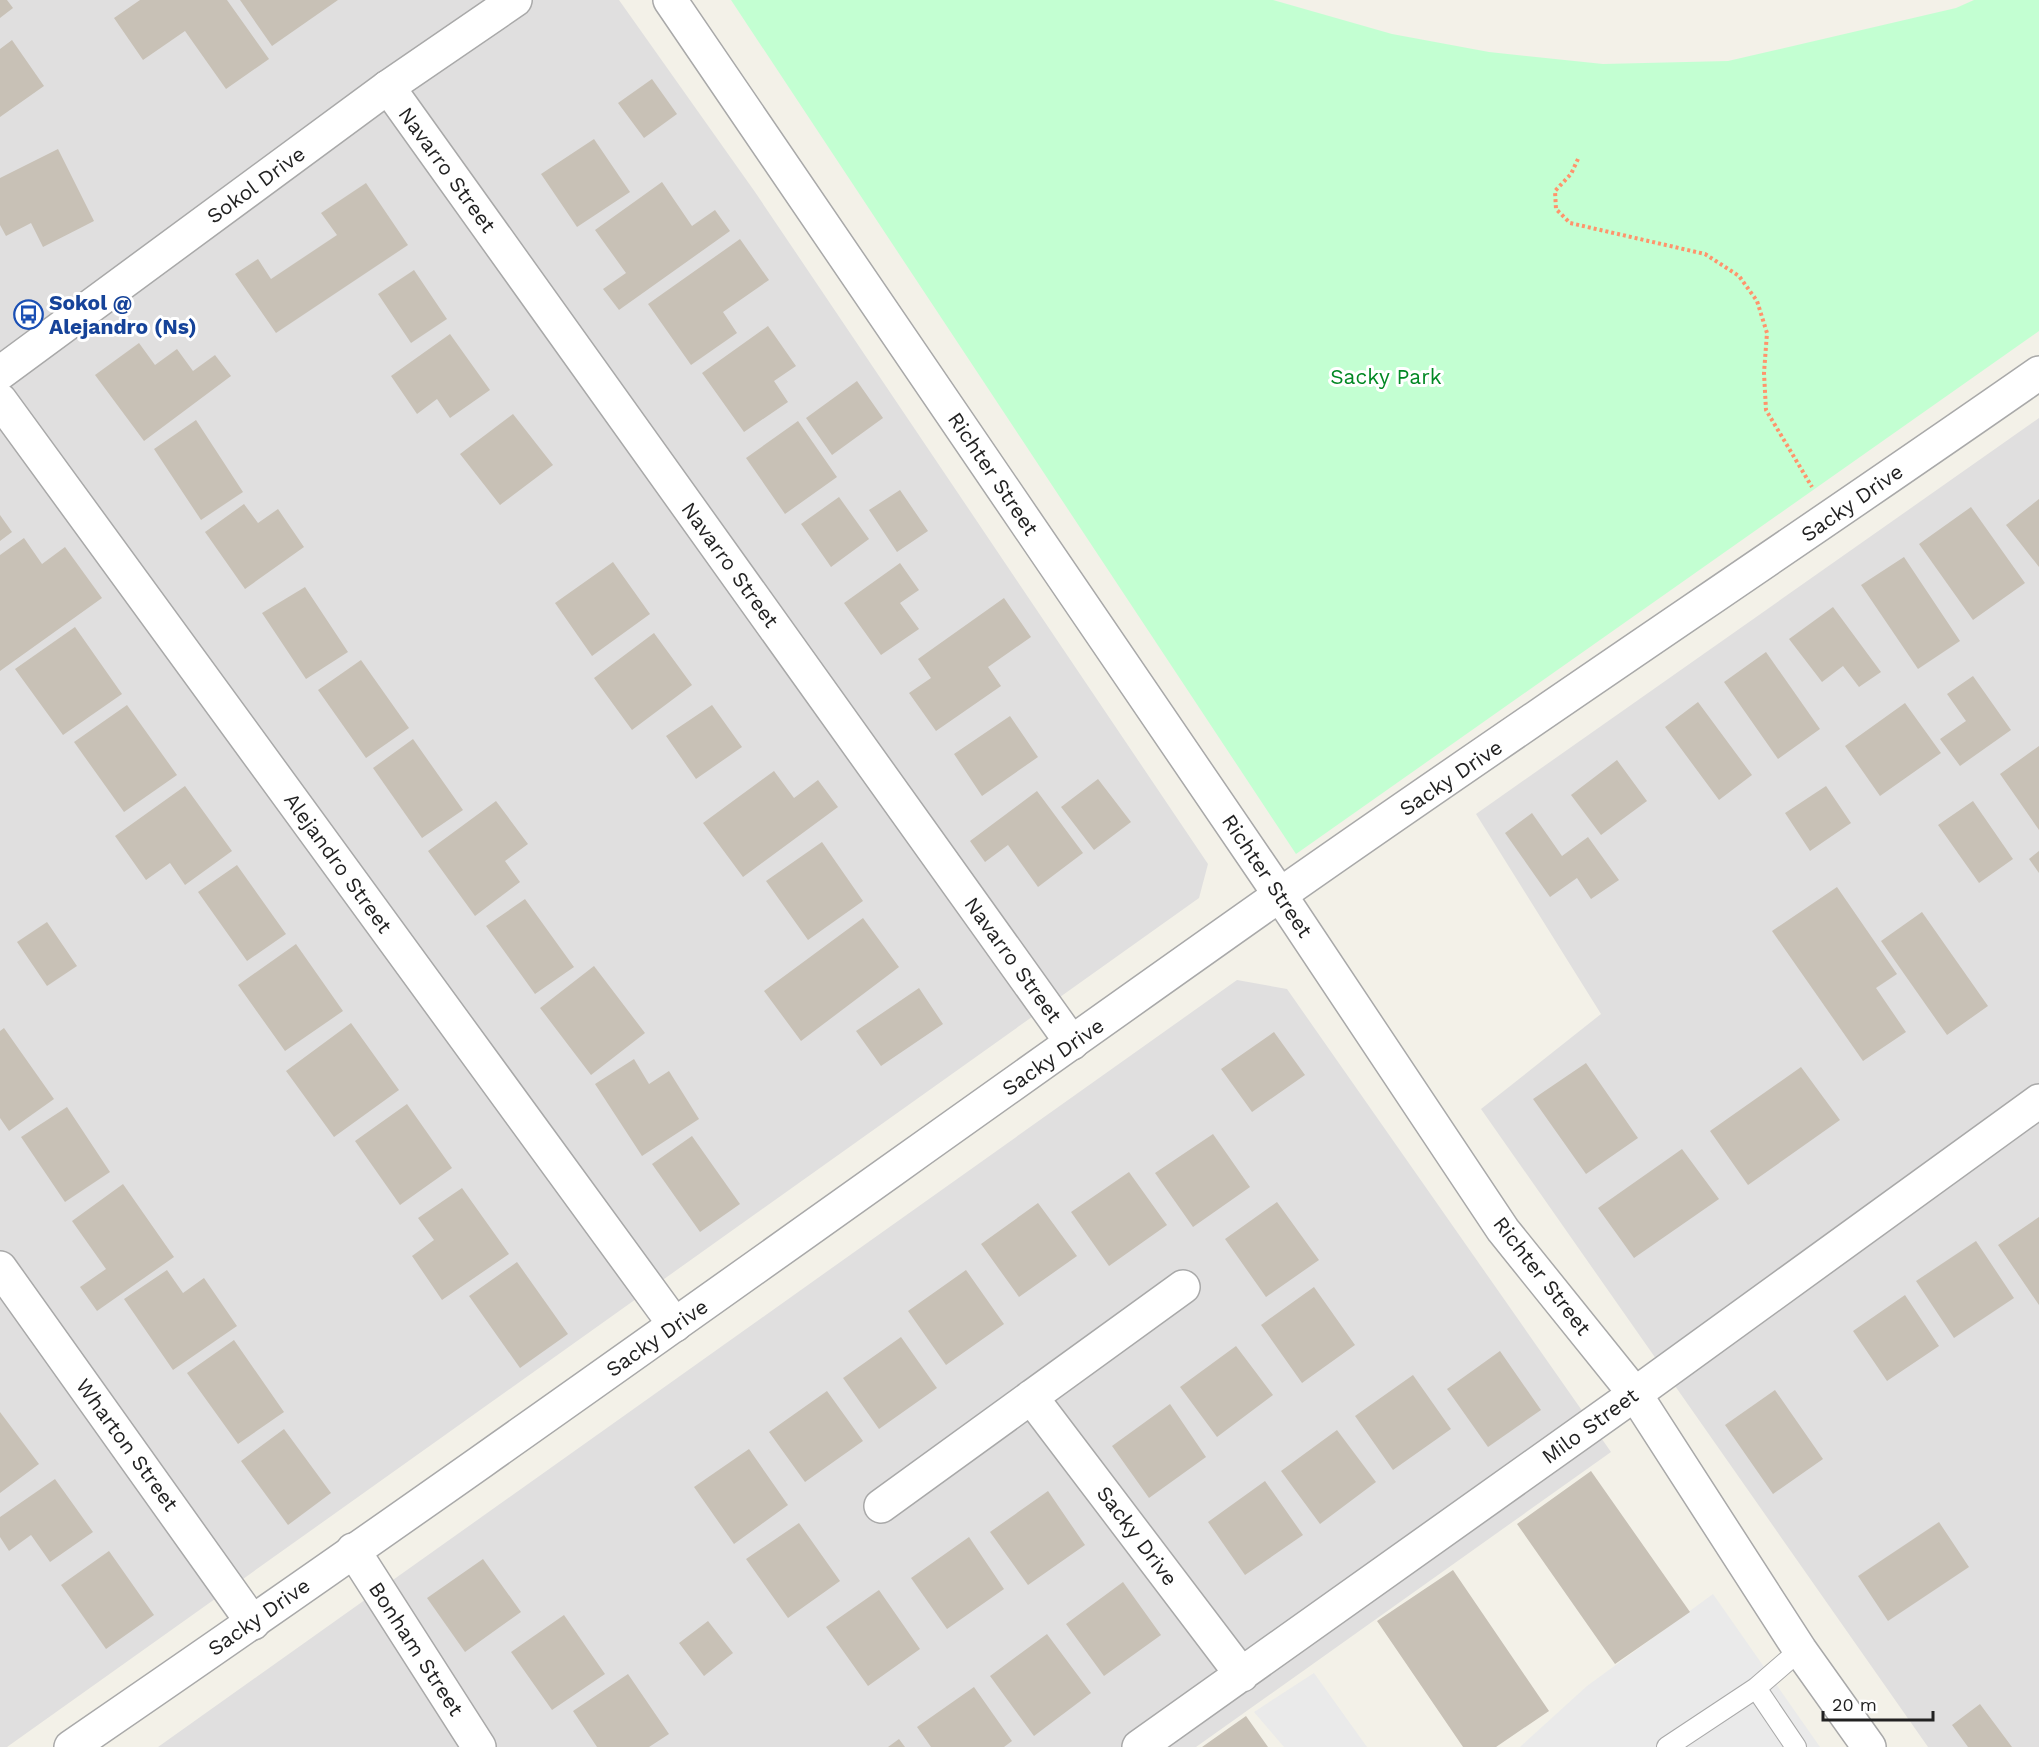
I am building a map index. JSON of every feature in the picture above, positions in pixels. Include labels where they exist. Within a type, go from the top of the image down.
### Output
[{"type":"street","name":"Sokol Drive","points":[[0,373],[388,87],[515,0]]},
{"type":"street","name":"Richter Street","points":[[670,0],[1280,895],[1503,1230],[1635,1394],[1800,1650],[1869,1747]]},
{"type":"street","name":"Navarro Street","points":[[388,87],[1072,1043]]},
{"type":"street","name":"Sacky Drive","points":[[71,1747],[253,1623],[1280,895],[1832,518],[2039,373]]},
{"type":"street","name":"Alejandro Street","points":[[0,400],[675,1325]]},
{"type":"street","name":"Milo Street","points":[[1139,1747],[1635,1394],[2039,1101]]},
{"type":"street","name":"Wharton Street","points":[[0,1268],[253,1623]]},
{"type":"street","points":[[881,1506],[1182,1287]]},
{"type":"street","name":"Sacky Drive","points":[[1031,1397],[1242,1675]]},
{"type":"street","name":"Bonham Street","points":[[353,1550],[479,1747]]},
{"type":"lane","points":[[1667,1747],[1756,1688],[1800,1650]]},
{"type":"lane","points":[[1756,1688],[1796,1747]]},
{"type":"path","points":[[1578,159],[1571,174],[1555,191],[1556,209],[1570,223],[1705,254],[1739,276],[1757,301],[1767,333],[1764,373],[1766,410],[1791,457],[1832,518]]},
{"type":"shaded area","points":[[0,0],[619,0],[755,192],[1208,864],[1199,898],[7,1747],[0,1747]]},
{"type":"shaded area","points":[[2039,418],[2039,1747],[1928,1747],[1481,1109],[1601,1014],[1476,814]]},
{"type":"shaded area","points":[[1237,980],[1287,989],[1611,1452],[1196,1747],[158,1747]]},
{"type":"shaded area","points":[[1713,1594],[1820,1747],[1520,1747],[1587,1686]]},
{"type":"shaded area","points":[[1314,1673],[1367,1747],[1284,1747],[1254,1712]]},
{"type":"green space","name":"Sacky Park","points":[[731,0],[1273,0],[1392,34],[1489,52],[1603,64],[1728,61],[1956,8],[1974,0],[2039,0],[2039,331],[1296,854]]},
{"type":"building","points":[[0,0],[7,0],[13,8],[0,18]]},
{"type":"building","points":[[140,0],[227,0],[269,59],[226,89],[185,31],[143,60],[114,18]]},
{"type":"building","points":[[240,0],[338,0],[272,46]]},
{"type":"building","points":[[12,40],[44,86],[0,117],[0,49]]},
{"type":"building","points":[[652,79],[677,114],[644,138],[618,103]]},
{"type":"building","points":[[594,139],[630,192],[577,227],[541,174]]},
{"type":"building","points":[[58,149],[94,221],[43,247],[31,223],[6,236],[0,225],[0,178]]},
{"type":"building","points":[[662,182],[692,226],[715,210],[730,231],[619,310],[603,289],[626,273],[595,230]]},
{"type":"building","points":[[366,183],[408,245],[276,333],[235,274],[258,259],[271,279],[337,235],[321,213]]},
{"type":"building","points":[[740,239],[769,280],[723,312],[737,333],[691,365],[648,304]]},
{"type":"building","points":[[414,270],[447,319],[411,343],[378,294]]},
{"type":"building","points":[[768,326],[796,366],[774,381],[788,402],[744,432],[702,373]]},
{"type":"building","points":[[450,334],[490,390],[450,418],[437,399],[417,414],[391,376]]},
{"type":"building","points":[[139,343],[155,365],[177,349],[193,371],[215,355],[231,376],[144,441],[95,375]]},
{"type":"building","points":[[857,381],[883,418],[832,455],[806,418]]},
{"type":"building","points":[[513,414],[553,465],[500,505],[460,454]]},
{"type":"building","points":[[196,420],[243,492],[201,520],[154,449]]},
{"type":"building","points":[[798,421],[837,477],[785,514],[746,458]]},
{"type":"building","points":[[900,490],[928,531],[897,552],[869,510]]},
{"type":"building","points":[[839,497],[869,539],[831,567],[801,524]]},
{"type":"building","points":[[2039,499],[2039,567],[2006,525]]},
{"type":"building","points":[[244,504],[258,523],[278,509],[304,547],[245,589],[205,532]]},
{"type":"building","points":[[1971,507],[2025,583],[1973,620],[1919,544]]},
{"type":"building","points":[[0,515],[12,532],[0,541]]},
{"type":"building","points":[[24,538],[42,564],[65,547],[102,598],[0,671],[0,555]]},
{"type":"building","points":[[1904,557],[1960,641],[1918,669],[1861,585]]},
{"type":"building","points":[[613,562],[650,614],[592,656],[555,603]]},
{"type":"building","points":[[900,563],[919,590],[900,603],[919,629],[881,655],[844,603]]},
{"type":"building","points":[[305,587],[348,652],[306,679],[262,613]]},
{"type":"building","points":[[1004,598],[1031,637],[988,667],[1001,686],[936,731],[909,693],[931,678],[918,659]]},
{"type":"building","points":[[1833,607],[1881,672],[1859,687],[1843,666],[1822,682],[1789,639]]},
{"type":"building","points":[[75,627],[122,694],[63,735],[15,669]]},
{"type":"building","points":[[654,633],[692,685],[632,730],[594,678]]},
{"type":"building","points":[[1766,652],[1820,729],[1778,759],[1724,682]]},
{"type":"building","points":[[361,660],[409,728],[366,758],[318,690]]},
{"type":"building","points":[[1973,676],[2011,730],[1960,766],[1940,739],[1966,721],[1947,694]]},
{"type":"building","points":[[1698,702],[1752,775],[1719,800],[1665,727]]},
{"type":"building","points":[[1905,703],[1941,753],[1880,796],[1845,746]]},
{"type":"building","points":[[127,705],[177,775],[124,812],[74,742]]},
{"type":"building","points":[[712,705],[742,747],[696,779],[666,736]]},
{"type":"building","points":[[1010,716],[1038,757],[982,796],[954,754]]},
{"type":"building","points":[[413,739],[463,810],[422,838],[373,768]]},
{"type":"building","points":[[2039,746],[2039,830],[2000,774]]},
{"type":"building","points":[[1617,760],[1647,801],[1601,835],[1571,795]]},
{"type":"building","points":[[774,771],[794,798],[818,780],[838,807],[743,877],[703,823]]},
{"type":"building","points":[[1098,779],[1131,822],[1094,850],[1061,807]]},
{"type":"building","points":[[185,786],[232,851],[185,885],[170,863],[146,880],[115,836]]},
{"type":"building","points":[[1826,786],[1851,823],[1810,851],[1785,813]]},
{"type":"building","points":[[1037,791],[1083,853],[1038,887],[1008,845],[985,862],[970,841]]},
{"type":"building","points":[[496,801],[528,844],[505,861],[520,882],[475,916],[428,851]]},
{"type":"building","points":[[1973,801],[2013,859],[1979,883],[1938,825]]},
{"type":"building","points":[[1532,813],[1562,856],[1588,837],[1619,880],[1591,899],[1577,878],[1550,897],[1505,833]]},
{"type":"building","points":[[822,842],[863,901],[808,940],[766,881]]},
{"type":"building","points":[[2039,851],[2039,873],[2029,859]]},
{"type":"building","points":[[237,865],[286,934],[247,961],[198,892]]},
{"type":"building","points":[[1837,887],[1897,974],[1876,988],[1906,1032],[1863,1061],[1772,931]]},
{"type":"building","points":[[525,899],[574,967],[535,994],[486,926]]},
{"type":"building","points":[[1922,912],[1988,1006],[1947,1035],[1881,941]]},
{"type":"building","points":[[863,918],[899,967],[801,1041],[764,991]]},
{"type":"building","points":[[47,922],[77,966],[47,986],[17,942]]},
{"type":"building","points":[[296,944],[343,1011],[285,1051],[238,985]]},
{"type":"building","points":[[594,966],[645,1033],[591,1075],[540,1008]]},
{"type":"building","points":[[919,988],[943,1024],[881,1066],[856,1031]]},
{"type":"building","points":[[351,1023],[399,1090],[334,1137],[286,1071]]},
{"type":"building","points":[[4,1028],[54,1099],[9,1131],[0,1118],[0,1031]]},
{"type":"building","points":[[1274,1032],[1305,1075],[1252,1112],[1221,1069]]},
{"type":"building","points":[[634,1059],[649,1084],[669,1071],[699,1119],[642,1156],[595,1084]]},
{"type":"building","points":[[1586,1063],[1638,1138],[1586,1174],[1533,1099]]},
{"type":"building","points":[[1801,1067],[1840,1120],[1748,1185],[1710,1131]]},
{"type":"building","points":[[407,1104],[452,1168],[400,1205],[355,1141]]},
{"type":"building","points":[[67,1107],[110,1172],[65,1202],[21,1137]]},
{"type":"building","points":[[1213,1134],[1250,1187],[1193,1227],[1155,1173]]},
{"type":"building","points":[[692,1136],[740,1204],[700,1232],[652,1164]]},
{"type":"building","points":[[1682,1149],[1719,1199],[1634,1258],[1598,1208]]},
{"type":"building","points":[[1129,1172],[1167,1225],[1109,1266],[1071,1212]]},
{"type":"building","points":[[123,1184],[174,1257],[97,1311],[80,1287],[106,1269],[72,1221]]},
{"type":"building","points":[[462,1188],[509,1254],[442,1300],[412,1256],[434,1240],[418,1218]]},
{"type":"building","points":[[1277,1202],[1319,1260],[1266,1297],[1225,1239]]},
{"type":"building","points":[[1038,1203],[1077,1256],[1019,1297],[981,1244]]},
{"type":"building","points":[[2039,1217],[2039,1305],[1998,1245]]},
{"type":"building","points":[[1976,1241],[2014,1298],[1954,1338],[1916,1281]]},
{"type":"building","points":[[517,1262],[568,1334],[520,1368],[469,1296]]},
{"type":"building","points":[[167,1270],[183,1293],[204,1278],[237,1326],[173,1370],[124,1299]]},
{"type":"building","points":[[966,1270],[1004,1324],[946,1365],[908,1311]]},
{"type":"building","points":[[1314,1287],[1355,1345],[1302,1383],[1261,1325]]},
{"type":"building","points":[[1905,1295],[1939,1346],[1887,1381],[1853,1331]]},
{"type":"building","points":[[901,1337],[937,1388],[879,1429],[843,1378]]},
{"type":"building","points":[[234,1340],[284,1412],[238,1444],[187,1373]]},
{"type":"building","points":[[1236,1346],[1273,1395],[1217,1437],[1180,1387]]},
{"type":"building","points":[[1500,1351],[1541,1410],[1488,1447],[1447,1389]]},
{"type":"building","points":[[1413,1375],[1451,1429],[1393,1470],[1355,1416]]},
{"type":"building","points":[[1775,1390],[1823,1459],[1773,1494],[1725,1425]]},
{"type":"building","points":[[827,1391],[863,1441],[805,1482],[769,1432]]},
{"type":"building","points":[[1170,1404],[1206,1457],[1149,1498],[1112,1446]]},
{"type":"building","points":[[0,1412],[39,1464],[0,1493]]},
{"type":"building","points":[[284,1429],[331,1493],[288,1525],[241,1461]]},
{"type":"building","points":[[1337,1430],[1376,1482],[1320,1524],[1281,1471]]},
{"type":"building","points":[[749,1449],[788,1505],[734,1544],[694,1487]]},
{"type":"building","points":[[1591,1471],[1690,1612],[1615,1664],[1517,1524]]},
{"type":"building","points":[[55,1479],[93,1532],[50,1562],[31,1535],[9,1551],[0,1537],[0,1517]]},
{"type":"building","points":[[1265,1481],[1303,1535],[1245,1575],[1208,1522]]},
{"type":"building","points":[[1048,1491],[1085,1545],[1028,1585],[990,1532]]},
{"type":"building","points":[[1939,1522],[1969,1567],[1888,1621],[1858,1576]]},
{"type":"building","points":[[799,1523],[840,1581],[788,1618],[746,1559]]},
{"type":"building","points":[[969,1537],[1004,1589],[947,1629],[911,1578]]},
{"type":"building","points":[[109,1551],[154,1615],[106,1649],[61,1585]]},
{"type":"building","points":[[483,1559],[521,1612],[465,1652],[427,1598]]},
{"type":"building","points":[[1453,1570],[1549,1711],[1496,1747],[1463,1747],[1377,1621]]},
{"type":"building","points":[[1123,1582],[1161,1635],[1104,1676],[1066,1624]]},
{"type":"building","points":[[879,1590],[920,1649],[868,1686],[826,1627]]},
{"type":"building","points":[[564,1615],[605,1674],[552,1710],[511,1652]]},
{"type":"building","points":[[708,1621],[733,1653],[704,1676],[679,1643]]},
{"type":"building","points":[[1047,1634],[1091,1693],[1034,1736],[990,1676]]},
{"type":"building","points":[[628,1674],[669,1734],[649,1747],[597,1747],[573,1711]]},
{"type":"building","points":[[974,1687],[1012,1741],[1004,1747],[931,1747],[917,1727]]},
{"type":"building","points":[[1980,1704],[2012,1747],[1968,1747],[1952,1725]]},
{"type":"building","points":[[1246,1716],[1268,1747],[1202,1747]]},
{"type":"building","points":[[899,1739],[905,1747],[888,1747]]},
{"type":"place","name":"Sokol @ Alejandro (Ns)","points":[[28,315]]}]
